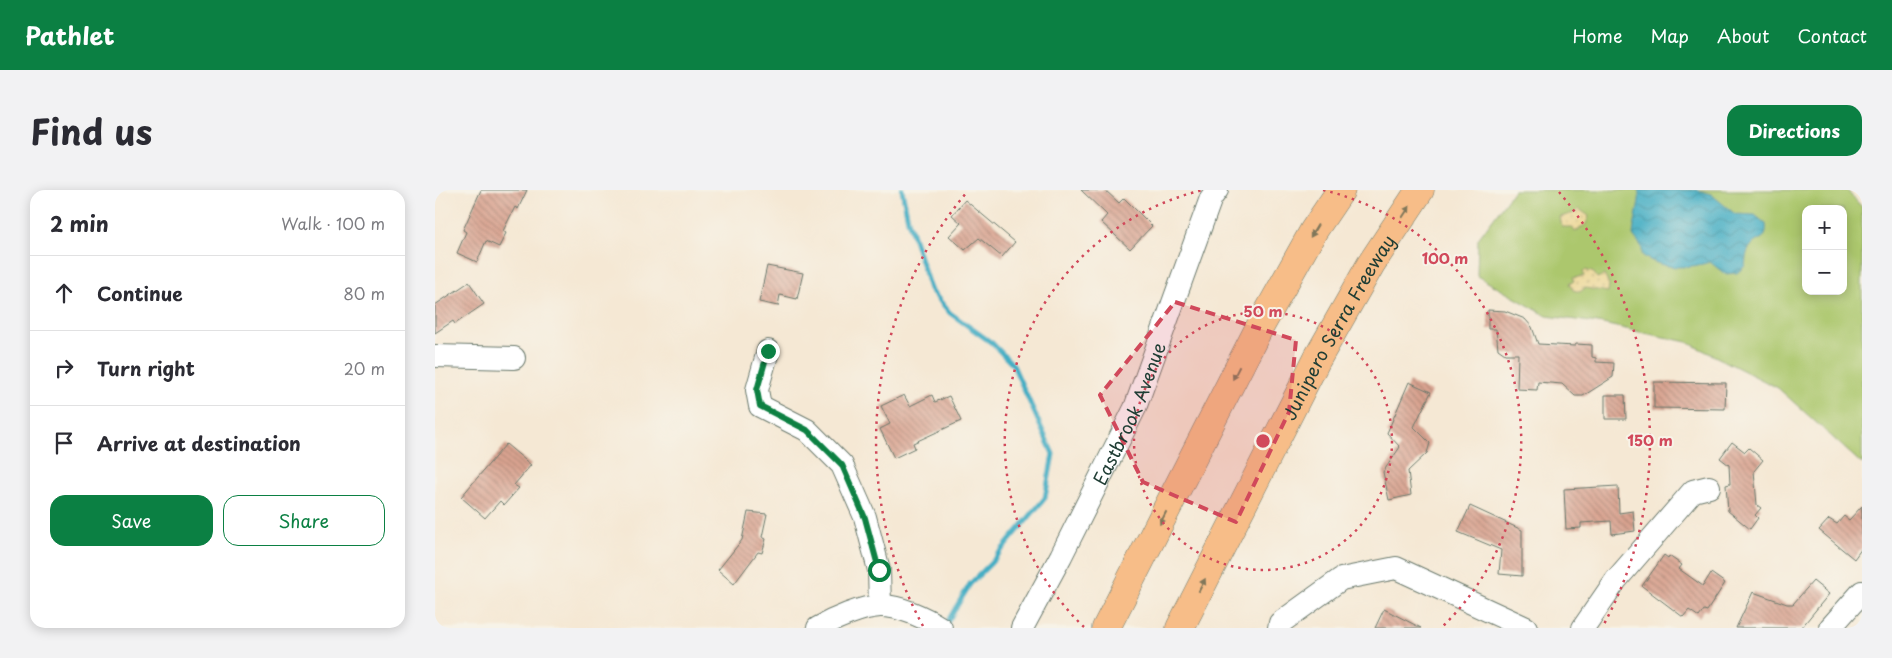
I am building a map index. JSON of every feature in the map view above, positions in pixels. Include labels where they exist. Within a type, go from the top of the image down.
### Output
[{"type":"highway","points":[[1106,628],[1257,332],[1314,230],[1341,190]]},
{"type":"highway","name":"Junipero Serra Freeway","points":[[1180,628],[1317,359],[1371,264],[1420,190]]},
{"type":"street","name":"Eastbrook Avenue","points":[[1022,628],[1061,556],[1135,408],[1210,193]]},
{"type":"street","points":[[768,351],[757,390],[760,406],[807,430],[842,465],[865,518],[879,570],[880,606]]},
{"type":"street","points":[[435,356],[514,358]]},
{"type":"street","points":[[1583,628],[1616,580],[1693,491],[1709,488]]},
{"type":"street","points":[[1279,628],[1280,623],[1341,579],[1396,568],[1526,628]]},
{"type":"street","points":[[1830,628],[1862,592]]},
{"type":"street","points":[[818,628],[835,618],[880,606],[922,615],[941,628]]},
{"type":"highlighted area","points":[[1175,302],[1296,340],[1289,412],[1236,522],[1143,482],[1100,395]]},
{"type":"green space","points":[[1514,190],[1849,190],[1849,193],[1862,207],[1862,464],[1778,388],[1687,342],[1598,323],[1547,316],[1477,276],[1478,239]]},
{"type":"sand","points":[[1579,209],[1589,216],[1586,224],[1575,232],[1572,227],[1562,227],[1560,217],[1574,213]]},
{"type":"sand","points":[[1586,270],[1594,273],[1597,278],[1604,275],[1609,284],[1608,292],[1585,288],[1580,292],[1573,290],[1569,284],[1574,281],[1573,278],[1584,276],[1583,272]]},
{"type":"water","points":[[1639,190],[1696,190],[1711,194],[1735,214],[1755,215],[1766,224],[1766,234],[1749,248],[1745,266],[1737,273],[1725,274],[1710,262],[1684,267],[1666,266],[1642,255],[1642,247],[1633,235]]},
{"type":"building","points":[[481,190],[527,190],[518,209],[515,207],[503,231],[506,233],[499,247],[486,241],[477,262],[457,253],[466,232],[463,230]]},
{"type":"building","points":[[1081,190],[1105,190],[1119,203],[1124,198],[1152,226],[1130,249],[1101,222],[1107,215]]},
{"type":"building","points":[[965,200],[1015,242],[1002,257],[979,238],[965,250],[949,236],[961,223],[952,215]]},
{"type":"building","points":[[767,266],[803,273],[797,299],[780,295],[778,306],[759,302]]},
{"type":"building","points":[[469,282],[484,304],[455,324],[453,321],[435,333],[435,305]]},
{"type":"building","points":[[1488,310],[1505,311],[1525,319],[1532,327],[1538,344],[1592,345],[1592,357],[1596,358],[1596,362],[1614,363],[1613,377],[1583,396],[1575,396],[1562,384],[1538,382],[1537,390],[1517,389],[1518,354],[1505,354],[1498,349],[1496,329],[1488,329]]},
{"type":"building","points":[[1409,382],[1431,392],[1414,427],[1430,443],[1427,453],[1408,471],[1411,495],[1389,500],[1383,472],[1400,447],[1387,433]]},
{"type":"building","points":[[1654,382],[1726,383],[1725,409],[1654,408]]},
{"type":"building","points":[[904,395],[910,406],[932,395],[935,402],[949,396],[961,421],[913,443],[915,448],[894,458],[880,429],[890,424],[881,406]]},
{"type":"building","points":[[1605,395],[1625,395],[1626,419],[1605,419]]},
{"type":"building","points":[[1732,442],[1745,452],[1749,448],[1763,460],[1754,471],[1757,505],[1761,508],[1755,515],[1758,518],[1750,529],[1728,511],[1726,485],[1730,484],[1729,465],[1720,458]]},
{"type":"building","points":[[506,444],[531,465],[514,485],[519,488],[504,505],[500,501],[485,518],[461,497]]},
{"type":"building","points":[[1618,486],[1619,513],[1633,511],[1635,531],[1612,534],[1611,521],[1581,523],[1581,528],[1566,529],[1564,489]]},
{"type":"building","points":[[1470,506],[1522,530],[1522,576],[1499,574],[1501,550],[1458,532]]},
{"type":"building","points":[[1862,506],[1862,548],[1854,559],[1819,530],[1829,519],[1837,524],[1844,516],[1849,520]]},
{"type":"building","points":[[748,512],[767,514],[762,537],[766,539],[762,553],[758,552],[734,584],[718,570],[742,540]]},
{"type":"building","points":[[1664,555],[1668,558],[1669,556],[1682,565],[1679,569],[1703,586],[1711,573],[1725,583],[1707,611],[1704,610],[1699,617],[1689,610],[1683,617],[1642,586]]},
{"type":"building","points":[[1813,581],[1829,594],[1801,628],[1736,628],[1753,592],[1787,604],[1793,604]]},
{"type":"building","points":[[1384,609],[1421,628],[1375,628]]},
{"type":"waterway","points":[[902,190],[908,220],[930,289],[950,313],[992,343],[1013,365],[1053,454],[1045,498],[991,563],[970,584],[945,626]]},
{"type":"route","points":[[768,351],[757,390],[760,406],[807,430],[842,465],[865,518],[879,570]]}]
